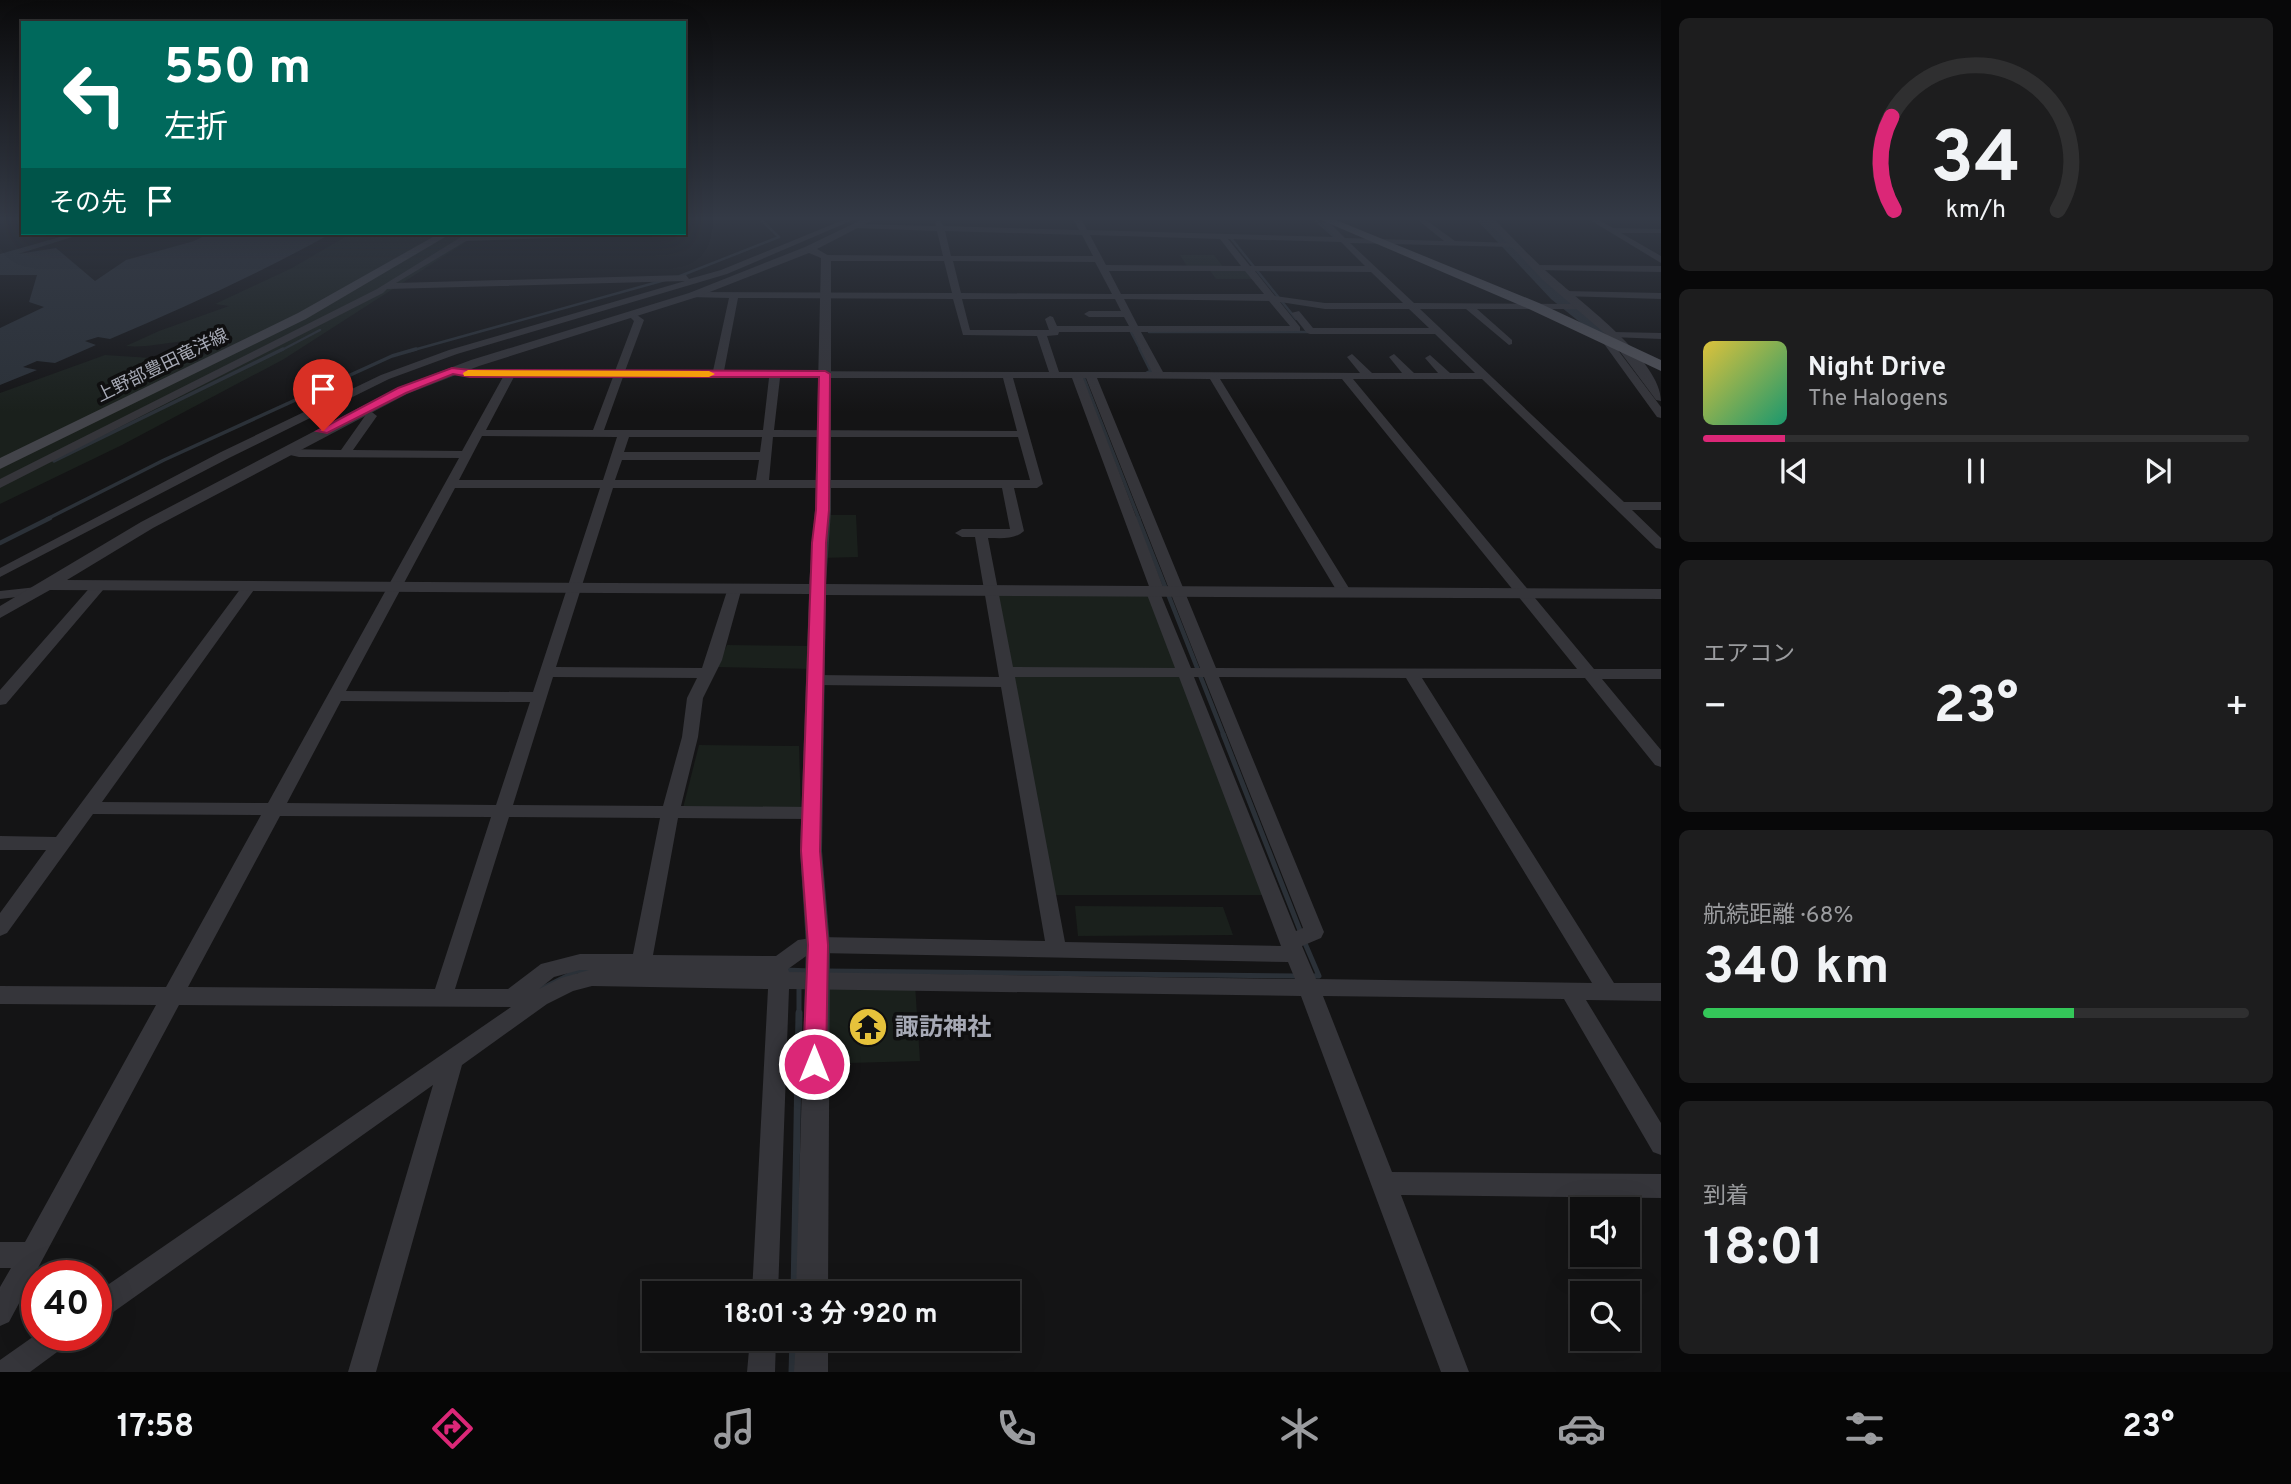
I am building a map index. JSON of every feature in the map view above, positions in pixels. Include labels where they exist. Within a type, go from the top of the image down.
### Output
[{"type":"main road","name":"上野部豊田竜洋線","points":[[0,464],[302,316],[358,284]]},
{"type":"main road","points":[[1481,284],[1609,337],[1661,369]]},
{"type":"street","points":[[0,484],[366,298],[388,284]]},
{"type":"street","points":[[302,316],[370,289],[493,284]]},
{"type":"street","points":[[0,573],[225,455],[385,377],[453,352],[676,284]]},
{"type":"street","points":[[0,613],[147,525],[365,409],[452,371],[633,315],[721,284]]},
{"type":"street","points":[[812,1281],[816,968],[811,851],[826,284]]},
{"type":"street","points":[[955,284],[966,332],[1055,333],[1052,324],[1136,330],[1297,330],[1261,284]]},
{"type":"street","points":[[1112,284],[1159,375]]},
{"type":"street","points":[[1388,284],[1661,544]]},
{"type":"street","points":[[1554,284],[1609,337],[1661,415]]},
{"type":"street","points":[[1565,294],[1661,296]]},
{"type":"street","points":[[693,295],[1271,297],[1325,306],[1579,306]]},
{"type":"street","points":[[718,374],[734,295]]},
{"type":"street","points":[[1286,301],[1310,331],[1438,331]]},
{"type":"street","points":[[1468,306],[1509,342]]},
{"type":"street","points":[[1089,314],[1127,314]]},
{"type":"street","points":[[597,434],[639,320],[633,315]]},
{"type":"street","points":[[1041,333],[1055,375]]},
{"type":"street","points":[[1609,337],[1661,336]]},
{"type":"street","points":[[1625,349],[1661,397]]},
{"type":"street","points":[[1352,357],[1368,375]]},
{"type":"street","points":[[1394,357],[1410,376]]},
{"type":"street","points":[[1430,358],[1447,376]]},
{"type":"street","points":[[1299,360],[1311,375]]},
{"type":"street","points":[[1642,371],[1661,369]]},
{"type":"street","points":[[452,371],[1007,375],[1213,375],[1280,371],[1311,375],[1485,376]]},
{"type":"street","points":[[0,1312],[511,373]]},
{"type":"street","points":[[762,484],[775,374]]},
{"type":"street","points":[[450,484],[1037,484],[1007,375]]},
{"type":"street","points":[[1076,375],[1156,592],[1198,673]]},
{"type":"street","points":[[1090,375],[1177,592],[1198,673],[1292,948],[1455,1372]]},
{"type":"street","points":[[1213,375],[1345,593]]},
{"type":"street","points":[[1344,375],[1661,761]]},
{"type":"street","points":[[344,454],[371,416],[365,409]]},
{"type":"street","points":[[478,433],[1024,434]]},
{"type":"street","points":[[442,998],[624,434]]},
{"type":"street","points":[[285,451],[467,455]]},
{"type":"street","points":[[618,456],[765,456]]},
{"type":"street","points":[[962,533],[1009,534],[1017,531],[1007,484]]},
{"type":"street","points":[[1621,506],[1661,506]]},
{"type":"street","points":[[981,533],[1056,949]]},
{"type":"street","points":[[0,595],[42,588],[98,587],[1661,594]]},
{"type":"street","points":[[2,695],[98,587]]},
{"type":"street","points":[[0,928],[249,587]]},
{"type":"street","points":[[642,961],[670,812],[690,737],[695,698],[714,660],[734,591]]},
{"type":"street","points":[[548,672],[708,673]]},
{"type":"street","points":[[816,680],[1198,673],[1661,674]]},
{"type":"street","points":[[1411,673],[1608,991]]},
{"type":"street","points":[[335,696],[540,697]]},
{"type":"street","points":[[88,808],[812,813]]},
{"type":"street","points":[[0,843],[62,844]]},
{"type":"street","points":[[766,1281],[781,974],[805,946],[816,968]]},
{"type":"street","points":[[0,995],[524,998],[592,978],[781,974],[816,968],[1056,949],[1292,948]]},
{"type":"street","points":[[112,1298],[453,1060],[524,998],[548,970],[580,962],[642,961],[781,974]]},
{"type":"street","points":[[816,968],[1308,988],[1661,992]]},
{"type":"street","points":[[1570,991],[1661,1144]]},
{"type":"street","points":[[362,1372],[453,1060]]},
{"type":"street","points":[[1384,1183],[1661,1186]]},
{"type":"street","points":[[0,1255],[30,1255]]},
{"type":"street","points":[[7,1372],[37,1351]]},
{"type":"street","points":[[761,1372],[762,1351]]},
{"type":"street","points":[[811,1351],[811,1372]]},
{"type":"shaded area","points":[[34,284],[233,284],[110,339],[98,337],[85,341],[96,345],[55,363],[37,361],[23,367],[37,370],[0,385],[0,328],[44,307],[29,302]]},
{"type":"shaded area","points":[[258,284],[401,284],[284,359],[122,445],[0,504],[0,393],[105,355],[197,361],[216,345],[184,341],[126,346],[229,306],[215,304]]},
{"type":"shaded area","points":[[822,515],[856,515],[858,557],[820,558]]},
{"type":"shaded area","points":[[992,592],[1153,592],[1271,895],[1046,895]]},
{"type":"shaded area","points":[[727,645],[817,646],[816,669],[717,667]]},
{"type":"shaded area","points":[[699,745],[799,746],[801,813],[682,812]]},
{"type":"shaded area","points":[[1075,906],[1223,907],[1233,935],[1078,936]]},
{"type":"shaded area","points":[[815,983],[915,984],[920,1061],[814,1064]]},
{"type":"waterway","points":[[410,351],[651,284]]},
{"type":"waterway","points":[[1268,284],[1296,319]]},
{"type":"waterway","points":[[1544,284],[1603,333]]},
{"type":"waterway","points":[[1149,332],[1307,332],[1305,328]]},
{"type":"waterway","points":[[280,351],[320,330]]},
{"type":"waterway","points":[[1137,332],[1131,332],[1141,351]]},
{"type":"waterway","points":[[54,461],[283,349]]},
{"type":"waterway","points":[[47,519],[164,460],[392,356],[416,349]]},
{"type":"waterway","points":[[1141,351],[1151,371],[1147,373]]},
{"type":"waterway","points":[[1082,374],[1139,519]]},
{"type":"waterway","points":[[0,543],[50,518]]},
{"type":"waterway","points":[[1138,518],[1224,736]]},
{"type":"waterway","points":[[1223,734],[1301,933]]},
{"type":"waterway","points":[[1304,941],[1319,976],[1310,976]]},
{"type":"waterway","points":[[535,992],[577,971],[594,970]]},
{"type":"waterway","points":[[785,970],[811,971]]},
{"type":"waterway","points":[[827,971],[1298,976]]},
{"type":"waterway","points":[[799,985],[799,1013]]},
{"type":"waterway","points":[[794,1281],[799,1013]]},
{"type":"waterway","points":[[792,1372],[793,1351]]},
{"type":"slow traffic","points":[[468,373],[709,374]]},
{"type":"place","name":"諏訪神社","points":[[868,1027]]},
{"type":"route","points":[[323,431],[402,391],[452,371],[825,374],[811,851],[818,945],[814,1064]]}]
